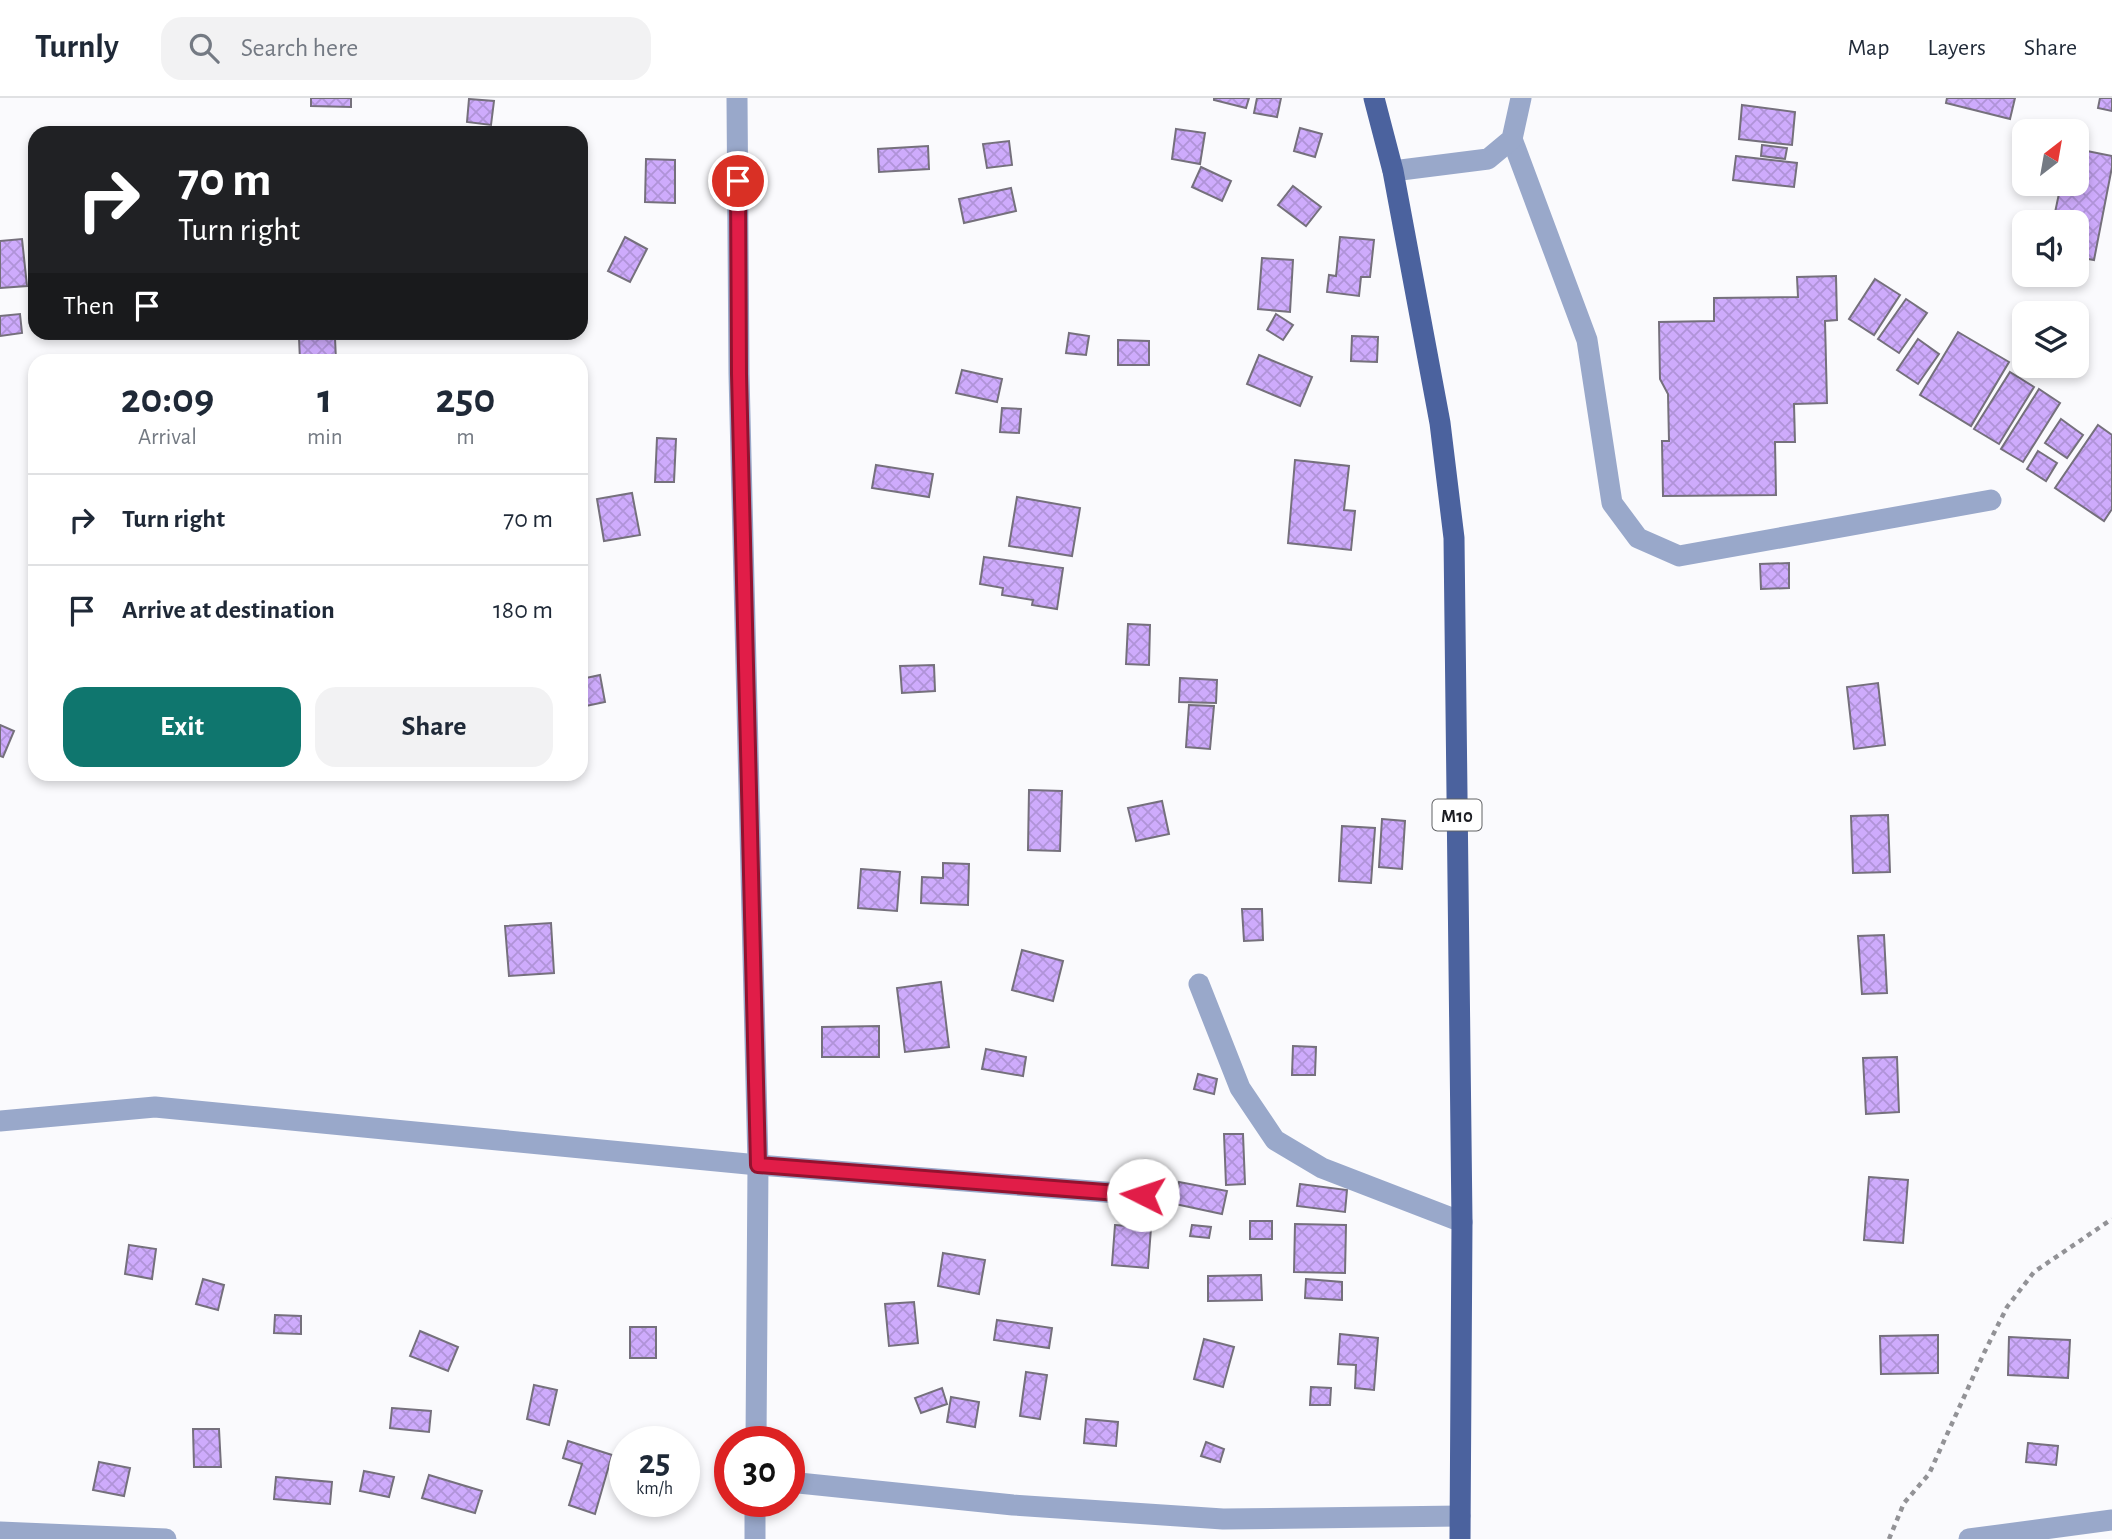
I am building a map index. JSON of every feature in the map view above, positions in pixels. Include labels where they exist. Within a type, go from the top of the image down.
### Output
[{"type":"main road","name":"M10","points":[[1374,98],[1394,171],[1440,424],[1454,538],[1462,1222],[1460,1539]]},
{"type":"street","points":[[737,98],[739,374],[758,1165],[756,1426]]},
{"type":"street","points":[[1521,98],[1512,139],[1587,340],[1612,503],[1638,538],[1679,556],[1991,500]]},
{"type":"street","points":[[1394,171],[1488,159],[1512,139]]},
{"type":"street","points":[[1199,984],[1240,1088],[1275,1140],[1322,1168],[1462,1222]]},
{"type":"street","points":[[0,1121],[155,1107],[758,1165],[1143,1195]]},
{"type":"street","points":[[805,1484],[1013,1505],[1223,1519],[1460,1516]]},
{"type":"street","points":[[755,1517],[755,1539]]},
{"type":"street","points":[[1969,1539],[2112,1520]]},
{"type":"street","points":[[0,1532],[166,1539]]},
{"type":"path","points":[[1889,1539],[1904,1503],[1929,1474],[2007,1307],[2034,1272],[2112,1219]]},
{"type":"building","points":[[311,98],[351,98],[351,107],[311,106]]},
{"type":"building","points":[[1214,98],[1249,98],[1246,108]]},
{"type":"building","points":[[1257,98],[1281,98],[1277,117],[1254,113]]},
{"type":"building","points":[[1947,98],[2015,98],[2010,119],[1946,103]]},
{"type":"building","points":[[2100,98],[2112,98],[2112,111],[2098,108]]},
{"type":"building","points":[[469,99],[494,101],[491,125],[467,122]]},
{"type":"building","points":[[1742,105],[1795,112],[1792,145],[1739,139]]},
{"type":"building","points":[[1300,128],[1322,134],[1315,157],[1294,151]]},
{"type":"building","points":[[1176,129],[1205,133],[1200,164],[1172,159]]},
{"type":"building","points":[[1009,141],[1012,165],[987,168],[983,144]]},
{"type":"building","points":[[1762,145],[1787,148],[1785,159],[1761,156]]},
{"type":"building","points":[[928,146],[929,169],[879,172],[878,149]]},
{"type":"building","points":[[2090,152],[2112,156],[2094,260],[2089,259],[2089,210],[2056,210],[2058,196],[2090,196]]},
{"type":"building","points":[[1736,156],[1797,163],[1794,187],[1733,180]]},
{"type":"building","points":[[646,159],[675,160],[675,203],[645,202]]},
{"type":"building","points":[[1201,167],[1231,181],[1222,201],[1192,187]]},
{"type":"building","points":[[1293,186],[1321,207],[1306,226],[1278,205]]},
{"type":"building","points":[[1011,188],[1016,211],[964,223],[959,199]]},
{"type":"building","points":[[625,237],[647,249],[630,282],[608,271]]},
{"type":"building","points":[[1340,237],[1374,240],[1370,277],[1361,277],[1359,296],[1327,292],[1329,275],[1336,276]]},
{"type":"building","points":[[22,239],[27,286],[0,288],[0,241]]},
{"type":"building","points":[[1262,258],[1293,260],[1290,312],[1258,309]]},
{"type":"building","points":[[1836,276],[1837,320],[1825,321],[1827,403],[1794,404],[1795,442],[1775,442],[1776,495],[1663,496],[1662,441],[1669,441],[1668,394],[1660,379],[1659,322],[1714,321],[1714,298],[1798,297],[1797,277]]},
{"type":"building","points":[[1875,279],[1900,295],[1874,335],[1849,319]]},
{"type":"building","points":[[1906,299],[1927,313],[1899,353],[1878,339]]},
{"type":"building","points":[[20,314],[22,333],[0,336],[0,316]]},
{"type":"building","points":[[1276,314],[1293,325],[1283,340],[1267,330]]},
{"type":"building","points":[[1958,332],[2009,362],[1971,426],[1920,395]]},
{"type":"building","points":[[1069,333],[1089,336],[1086,355],[1066,353]]},
{"type":"building","points":[[1352,336],[1378,337],[1377,362],[1351,361]]},
{"type":"building","points":[[1918,339],[1939,354],[1918,384],[1897,370]]},
{"type":"building","points":[[299,340],[335,340],[336,354],[300,354]]},
{"type":"building","points":[[1118,340],[1149,341],[1149,365],[1118,365]]},
{"type":"building","points":[[1259,355],[1312,377],[1300,406],[1247,384]]},
{"type":"building","points":[[962,370],[1002,379],[997,402],[956,393]]},
{"type":"building","points":[[2010,372],[2012,378],[2020,378],[2034,387],[1999,444],[1974,429]]},
{"type":"building","points":[[2039,389],[2060,403],[2023,462],[2001,449]]},
{"type":"building","points":[[1002,408],[1021,409],[1019,433],[1000,432]]},
{"type":"building","points":[[2061,419],[2083,435],[2067,458],[2045,443]]},
{"type":"building","points":[[2098,425],[2112,435],[2112,509],[2104,521],[2055,488]]},
{"type":"building","points":[[657,438],[676,439],[674,482],[655,482]]},
{"type":"building","points":[[2038,451],[2057,463],[2046,481],[2027,469]]},
{"type":"building","points":[[1295,460],[1349,466],[1344,510],[1355,511],[1351,550],[1288,543]]},
{"type":"building","points":[[876,465],[933,474],[929,497],[872,488]]},
{"type":"building","points":[[632,493],[640,535],[604,541],[597,499]]},
{"type":"building","points":[[1017,497],[1080,508],[1072,556],[1009,546]]},
{"type":"building","points":[[984,557],[1063,568],[1057,609],[1032,605],[1033,600],[1002,595],[1003,588],[980,584]]},
{"type":"building","points":[[1789,563],[1789,588],[1761,589],[1760,564]]},
{"type":"building","points":[[1128,624],[1150,625],[1149,665],[1126,664]]},
{"type":"building","points":[[934,665],[935,691],[902,693],[900,666]]},
{"type":"building","points":[[600,675],[605,702],[588,706],[588,678]]},
{"type":"building","points":[[1180,678],[1217,680],[1216,703],[1179,702]]},
{"type":"building","points":[[1878,683],[1885,745],[1854,749],[1847,687]]},
{"type":"building","points":[[1189,705],[1214,706],[1210,749],[1186,747]]},
{"type":"building","points":[[0,725],[14,731],[3,757],[0,756]]},
{"type":"building","points":[[1029,790],[1062,791],[1060,851],[1028,850]]},
{"type":"building","points":[[1162,801],[1169,834],[1136,841],[1128,808]]},
{"type":"building","points":[[1888,815],[1890,872],[1853,873],[1851,816]]},
{"type":"building","points":[[1382,819],[1405,821],[1402,869],[1379,867]]},
{"type":"building","points":[[1342,826],[1375,828],[1371,883],[1339,881]]},
{"type":"building","points":[[943,863],[969,864],[968,905],[921,903],[922,877],[943,878]]},
{"type":"building","points":[[861,869],[900,872],[897,911],[858,908]]},
{"type":"building","points":[[1242,909],[1262,909],[1263,940],[1244,941]]},
{"type":"building","points":[[551,923],[554,973],[509,976],[505,926]]},
{"type":"building","points":[[1884,935],[1887,993],[1862,994],[1858,936]]},
{"type":"building","points":[[1022,950],[1063,961],[1053,1001],[1012,990]]},
{"type":"building","points":[[941,982],[949,1047],[905,1052],[897,988]]},
{"type":"building","points":[[879,1026],[879,1057],[822,1057],[822,1027]]},
{"type":"building","points":[[1293,1046],[1316,1047],[1315,1075],[1292,1075]]},
{"type":"building","points":[[986,1049],[1026,1057],[1023,1076],[982,1069]]},
{"type":"building","points":[[1897,1057],[1899,1112],[1866,1114],[1863,1058]]},
{"type":"building","points":[[1198,1074],[1217,1079],[1214,1094],[1194,1089]]},
{"type":"building","points":[[1224,1134],[1243,1134],[1245,1184],[1226,1185]]},
{"type":"building","points":[[1869,1177],[1908,1180],[1903,1243],[1864,1240]]},
{"type":"building","points":[[1179,1182],[1227,1191],[1222,1214],[1175,1204]]},
{"type":"building","points":[[1300,1184],[1347,1190],[1345,1212],[1297,1206]]},
{"type":"building","points":[[1250,1221],[1272,1221],[1272,1239],[1250,1239]]},
{"type":"building","points":[[1295,1224],[1346,1225],[1345,1273],[1294,1272]]},
{"type":"building","points":[[1115,1225],[1151,1228],[1148,1268],[1112,1265]]},
{"type":"building","points":[[1192,1225],[1211,1227],[1209,1238],[1190,1236]]},
{"type":"building","points":[[129,1245],[156,1249],[152,1279],[125,1274]]},
{"type":"building","points":[[943,1253],[985,1260],[979,1294],[938,1286]]},
{"type":"building","points":[[1261,1275],[1262,1300],[1208,1301],[1208,1276]]},
{"type":"building","points":[[203,1279],[224,1285],[218,1310],[196,1304]]},
{"type":"building","points":[[1306,1279],[1342,1282],[1342,1300],[1305,1298]]},
{"type":"building","points":[[914,1302],[918,1343],[889,1346],[885,1304]]},
{"type":"building","points":[[275,1315],[301,1316],[301,1334],[274,1333]]},
{"type":"building","points":[[997,1320],[1052,1328],[1049,1348],[994,1340]]},
{"type":"building","points":[[630,1327],[656,1327],[656,1358],[630,1358]]},
{"type":"building","points":[[420,1331],[458,1347],[448,1371],[410,1356]]},
{"type":"building","points":[[1340,1334],[1378,1338],[1374,1390],[1355,1388],[1356,1365],[1338,1364]]},
{"type":"building","points":[[1938,1335],[1938,1373],[1881,1374],[1880,1336]]},
{"type":"building","points":[[2009,1337],[2070,1340],[2068,1378],[2008,1375]]},
{"type":"building","points":[[1204,1339],[1234,1347],[1223,1387],[1194,1379]]},
{"type":"building","points":[[1026,1372],[1047,1375],[1040,1419],[1020,1416]]},
{"type":"building","points":[[534,1385],[557,1390],[549,1425],[527,1419]]},
{"type":"building","points":[[1311,1387],[1331,1388],[1330,1405],[1310,1405]]},
{"type":"building","points":[[942,1388],[947,1404],[921,1413],[915,1398]]},
{"type":"building","points":[[951,1397],[979,1402],[975,1427],[947,1422]]},
{"type":"building","points":[[392,1408],[431,1411],[429,1432],[390,1428]]},
{"type":"building","points":[[1086,1419],[1118,1422],[1116,1446],[1084,1443]]},
{"type":"building","points":[[193,1429],[219,1429],[221,1467],[194,1467]]},
{"type":"building","points":[[568,1441],[609,1454],[609,1465],[595,1514],[569,1505],[582,1464],[563,1458]]},
{"type":"building","points":[[1206,1442],[1224,1449],[1220,1462],[1201,1456]]},
{"type":"building","points":[[2028,1443],[2058,1446],[2056,1465],[2026,1462]]},
{"type":"building","points":[[99,1462],[130,1468],[124,1496],[93,1490]]},
{"type":"building","points":[[364,1471],[394,1477],[389,1497],[360,1491]]},
{"type":"building","points":[[429,1475],[482,1491],[475,1513],[422,1498]]},
{"type":"building","points":[[276,1477],[332,1482],[330,1504],[274,1499]]},
{"type":"route","points":[[738,181],[739,374],[758,1165],[1143,1195]]}]
